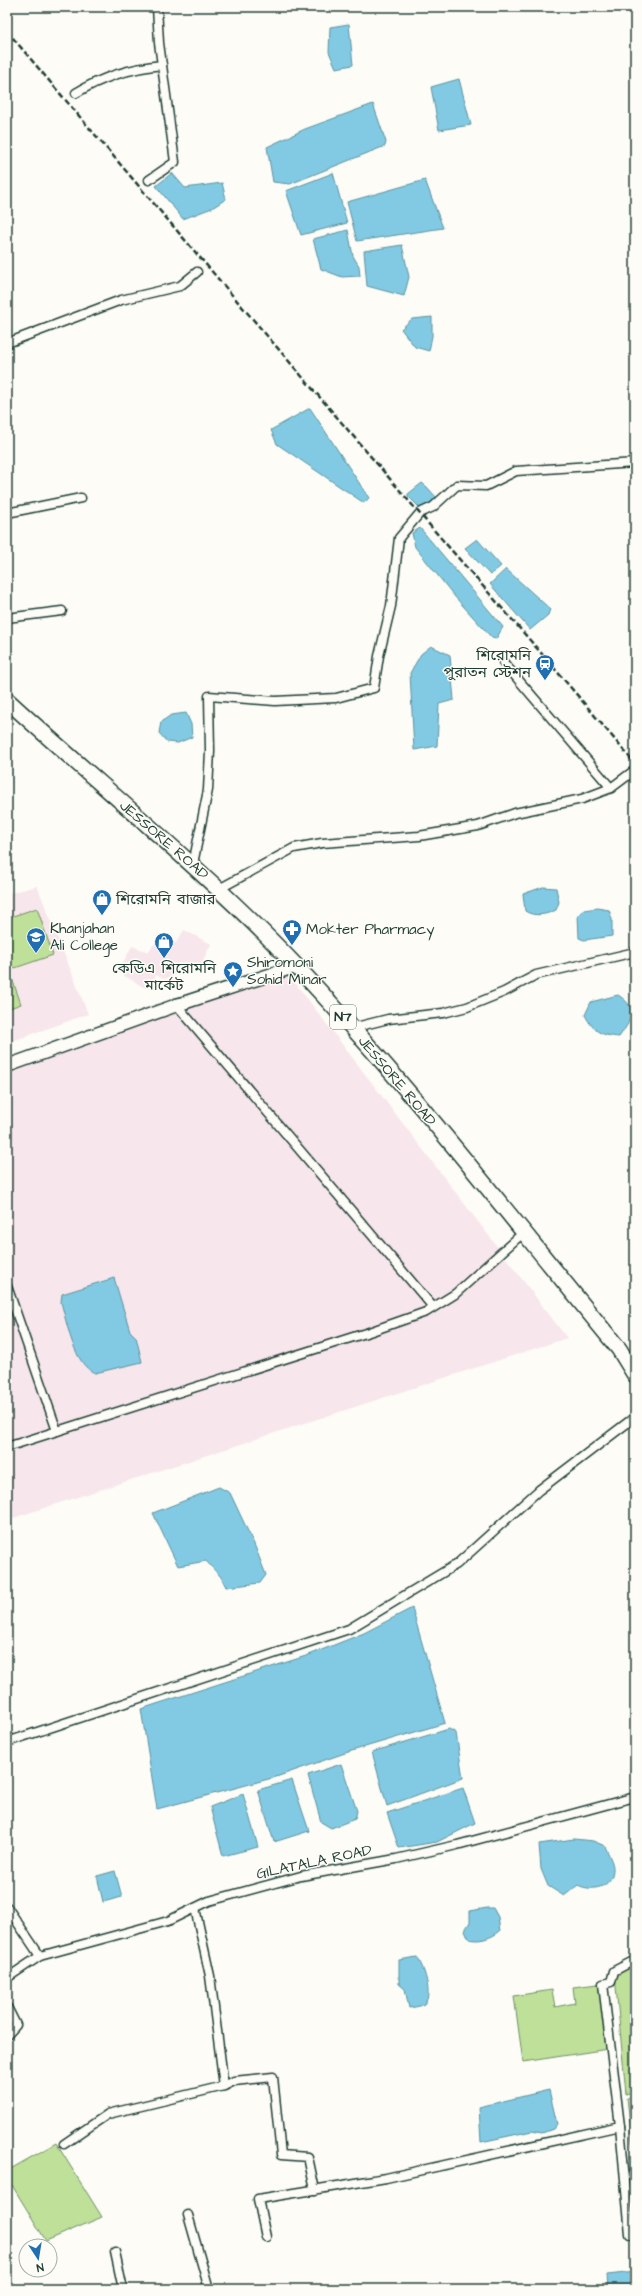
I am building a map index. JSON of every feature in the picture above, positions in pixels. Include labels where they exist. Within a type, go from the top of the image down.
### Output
[{"type":"highway","name":"JESSORE ROAD","points":[[7,700],[192,864],[296,965],[352,1028],[619,1349],[635,1375]]},
{"type":"street","points":[[149,180],[175,162],[162,65],[157,7]]},
{"type":"street","points":[[76,93],[92,83],[104,79],[143,67],[162,65]]},
{"type":"street","points":[[7,343],[122,300],[180,286],[197,272]]},
{"type":"street","points":[[192,864],[208,790],[210,751],[209,696],[274,702],[336,698],[374,688],[379,656],[391,606],[399,538],[420,513],[434,507],[457,484],[486,486],[516,471],[635,462]]},
{"type":"street","points":[[7,513],[81,498]]},
{"type":"street","points":[[7,618],[62,611]]},
{"type":"street","points":[[504,662],[611,788]]},
{"type":"street","points":[[219,889],[294,848],[322,844],[411,837],[478,826],[515,813],[582,799],[611,788],[635,770]]},
{"type":"street","points":[[352,1028],[388,1019],[443,1013],[467,1007],[504,992],[536,975],[635,952]]},
{"type":"street","points":[[7,1063],[176,1004],[296,965]]},
{"type":"street","points":[[7,1066],[176,1004]]},
{"type":"street","points":[[176,1004],[433,1307]]},
{"type":"street","points":[[7,1447],[362,1334],[426,1312],[455,1294],[523,1233]]},
{"type":"street","points":[[7,1286],[57,1431]]},
{"type":"street","points":[[7,1742],[349,1629],[457,1564],[540,1490],[635,1417]]},
{"type":"street","name":"GILATALA ROAD","points":[[7,1978],[40,1956],[168,1921],[209,1901],[301,1876],[403,1858],[635,1797]]},
{"type":"street","points":[[7,1907],[40,1956]]},
{"type":"street","points":[[195,1908],[210,1976],[224,2086]]},
{"type":"street","points":[[630,2234],[620,2126],[603,1984],[611,1982],[614,1971],[635,1960]]},
{"type":"street","points":[[7,2007],[16,2025],[7,2035]]},
{"type":"street","points":[[64,2144],[108,2114],[224,2086],[234,2081],[273,2077],[281,2155],[308,2158],[314,2190]]},
{"type":"street","points":[[266,2237],[258,2198],[386,2178],[620,2126]]},
{"type":"street","points":[[188,2215],[208,2289]]},
{"type":"street","points":[[115,2252],[123,2289]]},
{"type":"shaded area","name":"Khanjahan Ali College","points":[[37,886],[88,1014],[7,1043],[7,894]]},
{"type":"shaded area","name":"কেডিএ শিরোমনি মার্কেট","points":[[184,930],[211,944],[198,970],[183,966],[178,974],[164,979],[156,975],[149,987],[145,988],[118,972],[132,946],[148,952],[153,945],[168,939],[176,943]]},
{"type":"shaded area","points":[[286,971],[567,1338],[7,1520],[7,1067]]},
{"type":"green space","points":[[37,908],[53,955],[9,970],[21,1004],[7,1009],[7,918]]},
{"type":"green space","points":[[635,1964],[635,2091],[626,2094],[615,1976]]},
{"type":"green space","points":[[598,1984],[608,2049],[523,2062],[514,1996],[552,1990],[555,2007],[575,2003],[573,1987]]},
{"type":"green space","points":[[635,2096],[635,2167],[627,2098]]},
{"type":"green space","points":[[56,2143],[102,2217],[53,2238],[44,2238],[7,2177],[7,2171]]},
{"type":"water","points":[[349,24],[353,65],[336,68],[329,52],[330,27]]},
{"type":"water","points":[[459,79],[471,125],[439,130],[431,87]]},
{"type":"water","points":[[373,104],[386,142],[385,146],[290,184],[273,182],[267,147],[305,129]]},
{"type":"water","points":[[172,173],[185,188],[222,183],[226,199],[212,208],[183,219],[156,186]]},
{"type":"water","points":[[333,173],[347,223],[301,235],[286,191]]},
{"type":"water","points":[[425,180],[443,228],[357,241],[347,202]]},
{"type":"water","points":[[348,230],[353,256],[359,266],[360,276],[342,277],[321,269],[313,239]]},
{"type":"water","points":[[402,245],[409,277],[404,296],[367,286],[364,251]]},
{"type":"water","points":[[432,317],[432,336],[429,351],[415,347],[401,329],[412,319]]},
{"type":"water","points":[[310,408],[369,498],[364,503],[277,444],[271,430]]},
{"type":"water","points":[[422,483],[436,497],[434,501],[420,508],[408,496],[408,494]]},
{"type":"water","points":[[420,528],[503,627],[496,639],[492,638],[455,597],[415,547],[412,533]]},
{"type":"water","points":[[477,539],[501,566],[490,575],[465,548]]},
{"type":"water","points":[[506,569],[550,609],[548,615],[530,630],[490,584]]},
{"type":"water","points":[[431,646],[450,655],[454,700],[439,704],[437,746],[414,750],[410,673],[421,654]]},
{"type":"water","points":[[186,713],[191,724],[192,737],[178,743],[167,742],[159,733],[161,722],[171,715]]},
{"type":"water","points":[[543,887],[556,888],[559,902],[556,910],[540,915],[525,911],[523,894]]},
{"type":"water","points":[[597,908],[609,910],[612,919],[612,936],[584,940],[579,938],[578,915],[584,910]]},
{"type":"water","points":[[618,995],[629,1005],[631,1010],[630,1020],[619,1037],[602,1034],[591,1025],[585,1015],[591,1002]]},
{"type":"water","points":[[114,1278],[130,1331],[136,1337],[142,1362],[95,1373],[88,1369],[82,1361],[72,1342],[61,1302],[62,1294]]},
{"type":"water","points":[[219,1487],[230,1493],[254,1544],[266,1575],[260,1583],[226,1587],[221,1577],[206,1561],[178,1566],[153,1513]]},
{"type":"water","points":[[412,1608],[445,1723],[345,1753],[276,1777],[157,1809],[141,1709],[309,1655],[364,1633]]},
{"type":"water","points":[[449,1729],[456,1733],[463,1778],[387,1806],[372,1752]]},
{"type":"water","points":[[341,1764],[357,1811],[355,1819],[331,1828],[321,1822],[308,1775]]},
{"type":"water","points":[[292,1780],[309,1831],[274,1842],[258,1790]]},
{"type":"water","points":[[463,1788],[475,1823],[437,1842],[399,1848],[387,1813]]},
{"type":"water","points":[[243,1794],[258,1847],[223,1856],[210,1807]]},
{"type":"water","points":[[574,1839],[593,1841],[605,1846],[613,1867],[612,1876],[605,1885],[589,1888],[578,1885],[564,1896],[548,1886],[541,1869],[539,1844]]},
{"type":"water","points":[[115,1871],[122,1897],[103,1902],[97,1876]]},
{"type":"water","points":[[493,1908],[498,1917],[500,1931],[485,1939],[469,1939],[465,1930],[470,1922],[470,1911]]},
{"type":"water","points":[[417,1957],[422,1966],[428,1987],[428,1994],[427,2000],[424,2004],[409,2008],[405,1989],[399,1984],[399,1960]]},
{"type":"water","points":[[549,2090],[557,2124],[553,2129],[542,2133],[532,2131],[481,2142],[479,2107]]},
{"type":"water","points":[[635,2272],[635,2289],[608,2289],[607,2275]]},
{"type":"railway","points":[[7,31],[161,213],[555,669],[635,764]]},
{"type":"place","name":"শিরোমনি পুরাতন স্টেশন","points":[[545,681]]},
{"type":"place","name":"শিরোমনি বাজার","points":[[102,916]]},
{"type":"place","name":"Mokter Pharmacy","points":[[292,946]]},
{"type":"place","name":"Khanjahan Ali College","points":[[36,954]]},
{"type":"place","name":"কেডিএ শিরোমনি মার্কেট","points":[[164,959]]},
{"type":"place","name":"Shiromoni Sohid Minar","points":[[233,988]]}]
